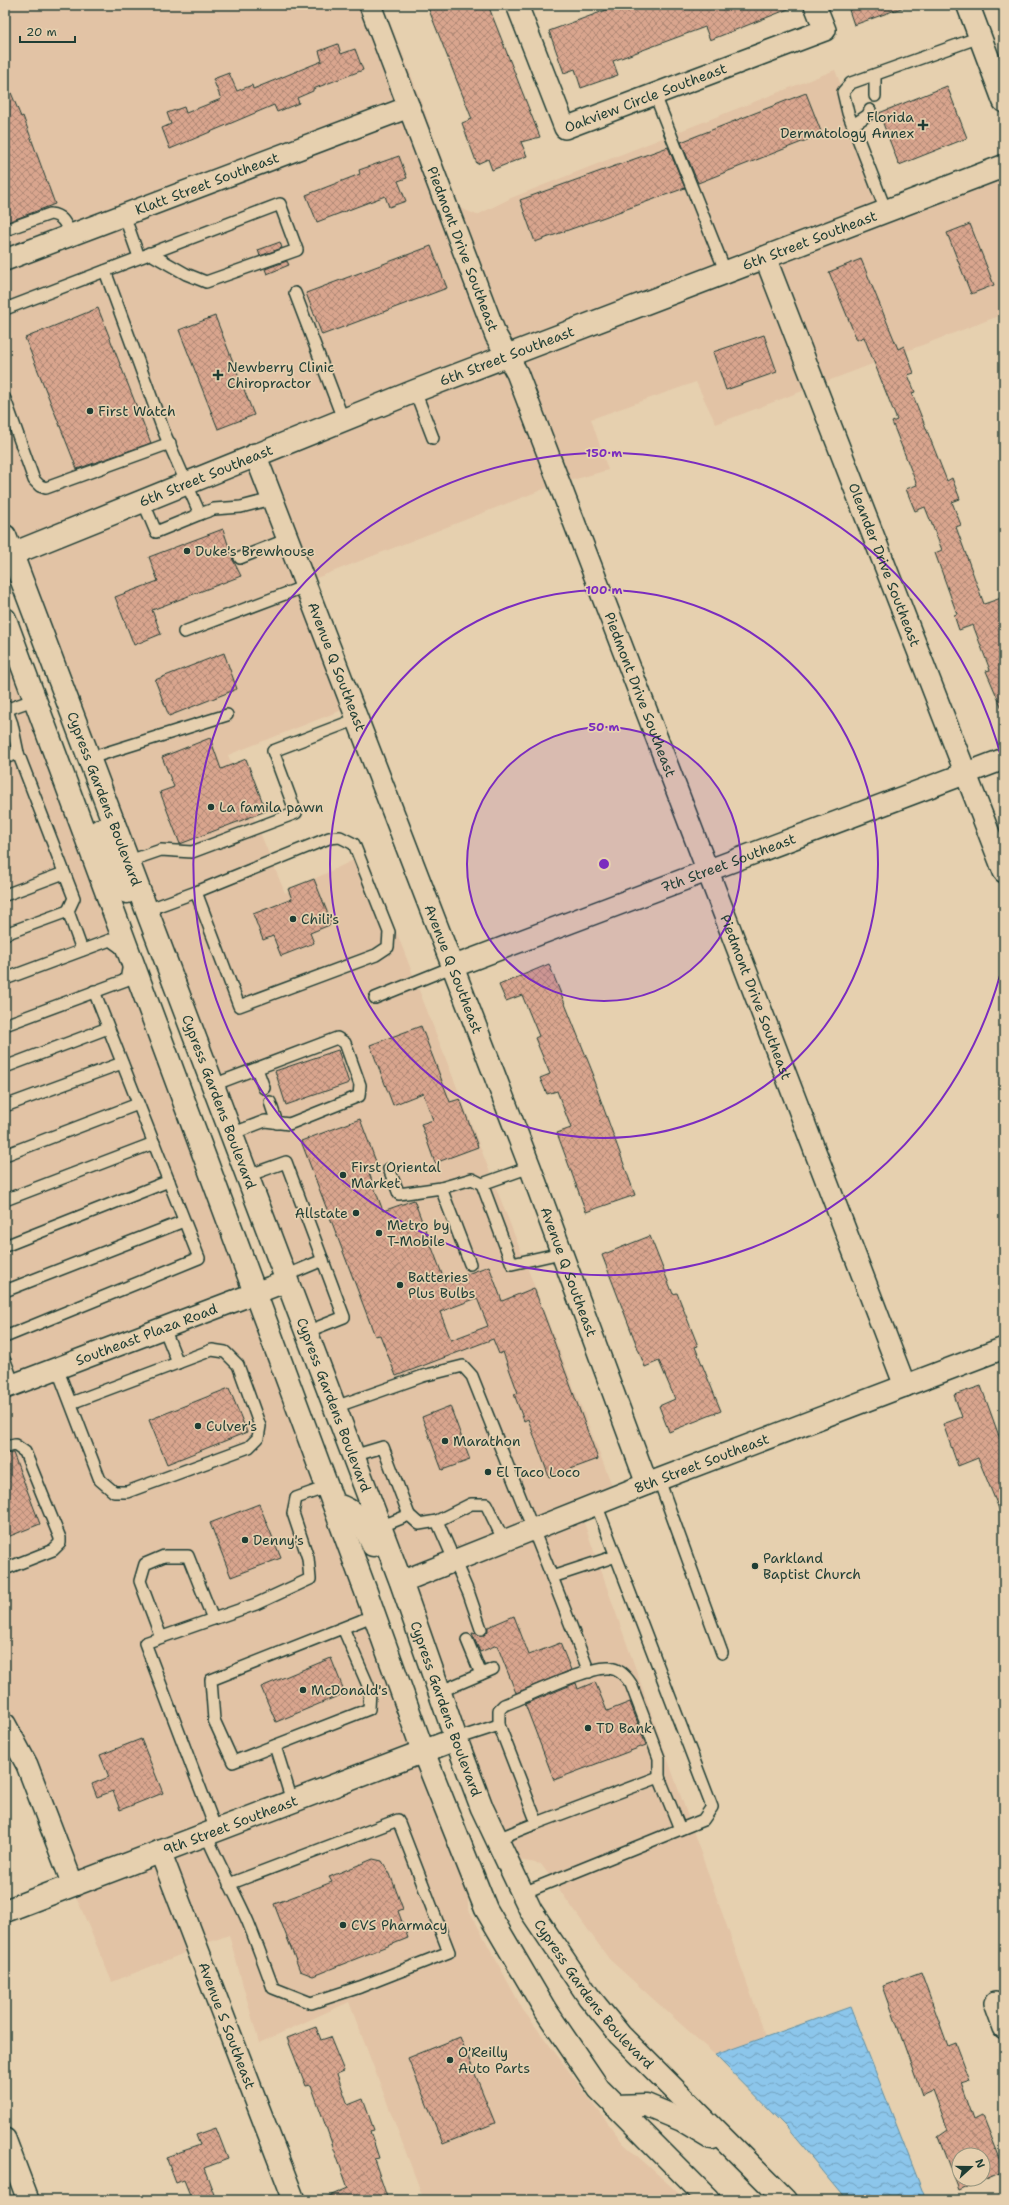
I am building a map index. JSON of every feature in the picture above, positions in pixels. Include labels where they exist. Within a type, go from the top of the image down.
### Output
[{"type":"main road","points":[[968,5],[1004,101]]},
{"type":"main road","name":"6th Street Southeast","points":[[7,550],[143,500],[415,391],[1004,166]]},
{"type":"main road","name":"Cypress Gardens Boulevard","points":[[7,550],[90,758],[129,861],[401,1582],[439,1692],[482,1808],[531,1911],[585,1991],[620,2035],[782,2196]]},
{"type":"main road","name":"Cypress Gardens Boulevard","points":[[6,627],[36,698],[256,1293],[423,1752],[486,1909],[546,2011],[599,2089],[709,2200]]},
{"type":"main road","points":[[50,736],[73,767],[121,884],[138,906],[147,910]]},
{"type":"main road","points":[[130,955],[144,958],[153,970],[179,1015],[194,1035]]},
{"type":"main road","points":[[330,1496],[360,1517],[389,1576],[401,1582]]},
{"type":"main road","name":"9th Street Southeast","points":[[5,1911],[456,1739]]},
{"type":"main road","points":[[616,2106],[646,2105],[682,2120],[720,2143],[782,2196]]},
{"type":"street","name":"Piedmont Drive Southeast","points":[[370,5],[496,336],[517,373],[906,1386]]},
{"type":"street","name":"Oakview Circle Southeast","points":[[517,5],[564,128],[825,30],[815,5]]},
{"type":"street","name":"Klatt Street Southeast","points":[[5,260],[409,107]]},
{"type":"street","name":"Oleander Drive Southeast","points":[[765,257],[1004,872]]},
{"type":"street","name":"Avenue Q Southeast","points":[[255,454],[530,1167],[561,1254],[653,1482]]},
{"type":"street","name":"7th Street Southeast","points":[[452,967],[1004,759]]},
{"type":"street","name":"Southeast Plaza Road","points":[[10,1386],[256,1293],[286,1279]]},
{"type":"street","name":"8th Street Southeast","points":[[401,1582],[596,1504],[1004,1348]]},
{"type":"street","points":[[5,1724],[28,1765],[73,1885]]},
{"type":"street","name":"Avenue S Southeast","points":[[160,1851],[294,2200]]},
{"type":"street","points":[[994,2003],[1004,2028]]},
{"type":"street","points":[[5,2139],[28,2200]]},
{"type":"lane","points":[[886,211],[853,125],[843,92],[851,83],[980,37]]},
{"type":"lane","points":[[875,75],[875,96]]},
{"type":"lane","points":[[655,95],[726,273]]},
{"type":"lane","points":[[853,125],[868,115],[870,110]]},
{"type":"lane","points":[[5,309],[144,255],[280,204],[297,250],[206,282],[144,255],[124,215]]},
{"type":"lane","points":[[5,230],[50,214],[57,215],[63,219],[71,235]]},
{"type":"lane","points":[[105,271],[170,444],[200,514]]},
{"type":"lane","points":[[295,293],[343,419]]},
{"type":"lane","points":[[415,391],[433,438]]},
{"type":"lane","points":[[5,399],[34,480],[40,486],[46,488],[170,444]]},
{"type":"lane","points":[[143,500],[156,532],[214,509],[241,507],[272,499]]},
{"type":"lane","points":[[240,558],[288,539]]},
{"type":"lane","points":[[184,632],[306,586]]},
{"type":"lane","points":[[36,698],[6,708],[12,724],[18,753],[74,898],[68,911],[82,950]]},
{"type":"lane","points":[[90,758],[227,715]]},
{"type":"lane","points":[[129,861],[161,850],[192,852],[296,813],[272,751],[357,719]]},
{"type":"lane","points":[[5,758],[18,753]]},
{"type":"lane","points":[[147,910],[196,892],[329,838],[340,837],[354,844],[389,932],[388,946],[376,955],[240,1006],[196,892]]},
{"type":"lane","points":[[5,895],[64,873]]},
{"type":"lane","points":[[5,934],[68,911]]},
{"type":"lane","points":[[5,979],[110,940],[130,955],[126,980],[5,1025]]},
{"type":"lane","points":[[375,998],[452,967]]},
{"type":"lane","points":[[5,1337],[199,1258],[94,992]]},
{"type":"lane","points":[[5,1067],[108,1028]]},
{"type":"lane","points":[[213,1085],[337,1038],[345,1042],[360,1085],[359,1096],[289,1124],[265,1121],[232,1134]]},
{"type":"lane","points":[[5,1106],[122,1063]]},
{"type":"lane","points":[[257,1069],[264,1088]]},
{"type":"lane","points":[[270,1102],[277,1123]]},
{"type":"lane","points":[[5,1155],[138,1104]]},
{"type":"lane","points":[[5,1200],[154,1143]]},
{"type":"lane","points":[[247,1176],[286,1162],[344,1317],[306,1332]]},
{"type":"lane","points":[[482,1184],[530,1167]]},
{"type":"lane","points":[[389,1169],[399,1194],[441,1188],[472,1179],[482,1184],[512,1264],[561,1254]]},
{"type":"lane","points":[[5,1246],[169,1181]]},
{"type":"lane","points":[[441,1188],[470,1264]]},
{"type":"lane","points":[[5,1290],[184,1221]]},
{"type":"lane","points":[[286,1279],[323,1260]]},
{"type":"lane","points":[[164,1328],[178,1363]]},
{"type":"lane","points":[[57,1368],[100,1480],[114,1492],[127,1492],[248,1447],[258,1438],[260,1426],[238,1365],[226,1352],[212,1350],[71,1403]]},
{"type":"lane","points":[[5,1361],[10,1386]]},
{"type":"lane","points":[[335,1407],[423,1376],[463,1366],[472,1376],[589,1672]]},
{"type":"lane","points":[[5,1448],[16,1445],[25,1452],[60,1538],[60,1543],[52,1550],[5,1569]]},
{"type":"lane","points":[[353,1456],[383,1447],[409,1515],[419,1524],[437,1521],[471,1504],[486,1504],[504,1541]]},
{"type":"lane","points":[[653,1482],[722,1653]]},
{"type":"lane","points":[[228,1884],[398,1820],[449,1952],[360,1987],[311,2003],[274,1988],[247,1922],[228,1884],[145,1643],[262,1601],[310,1579],[308,1558],[294,1513],[296,1498],[330,1496]]},
{"type":"lane","points":[[523,1893],[703,1820],[712,1807],[596,1504]]},
{"type":"lane","points":[[380,1527],[409,1515]]},
{"type":"lane","points":[[437,1521],[453,1561],[469,1594],[481,1629]]},
{"type":"lane","points":[[161,1637],[140,1581],[145,1564],[164,1556],[188,1556],[213,1619]]},
{"type":"lane","points":[[552,1578],[616,1556]]},
{"type":"lane","points":[[343,1628],[370,1690],[369,1709],[233,1762],[214,1720],[211,1680],[374,1615]]},
{"type":"lane","points":[[467,1640],[481,1674]]},
{"type":"lane","points":[[537,1823],[499,1725],[499,1710],[504,1705],[589,1672],[611,1668],[625,1675],[631,1684],[659,1758],[659,1777],[680,1829]]},
{"type":"lane","points":[[439,1692],[493,1669]]},
{"type":"lane","points":[[456,1739],[499,1725]]},
{"type":"lane","points":[[274,1746],[292,1801]]},
{"type":"lane","points":[[497,1839],[659,1777]]},
{"type":"shaded area","points":[[5,5],[359,5],[396,102],[5,250]]},
{"type":"shaded area","points":[[382,5],[414,82],[460,208],[477,215],[511,198],[835,70],[886,201],[511,343]]},
{"type":"shaded area","points":[[403,119],[491,351],[18,541],[5,506],[5,270]]},
{"type":"shaded area","points":[[1004,176],[1004,314],[825,382],[779,262]]},
{"type":"shaded area","points":[[759,270],[805,390],[716,424],[696,382],[591,419],[608,470],[569,481],[522,360]]},
{"type":"shaded area","points":[[502,367],[549,487],[314,579],[269,459]]},
{"type":"shaded area","points":[[249,467],[342,710],[228,755],[285,893],[366,854],[613,1488],[408,1569],[207,1038],[209,1036],[204,1030],[25,559]]},
{"type":"shaded area","points":[[5,648],[37,733],[35,734],[40,741],[120,956],[118,963],[122,964],[243,1288],[5,1378]]},
{"type":"shaded area","points":[[249,1306],[322,1505],[320,1511],[325,1512],[410,1746],[80,1872],[37,1761],[24,1734],[5,1706],[5,1398]]},
{"type":"shaded area","points":[[583,1520],[766,2037],[715,2055],[609,1959],[541,1864],[519,1860],[492,1803],[466,1735],[414,1587]]},
{"type":"shaded area","points":[[417,1764],[468,1891],[468,1908],[523,2010],[623,2143],[686,2200],[424,2200],[349,2002],[259,2043],[229,1935],[207,1943],[173,1856]]},
{"type":"shaded area","points":[[153,1864],[187,1952],[112,1982],[75,1894]]},
{"type":"water","points":[[850,2007],[926,2200],[847,2200],[787,2128],[715,2055]]},
{"type":"building","points":[[427,5],[488,5],[540,137],[521,142],[527,156],[492,170],[488,159],[477,164],[462,123],[472,119]]},
{"type":"building","points":[[607,5],[622,5],[624,11],[641,5],[796,6],[710,40],[705,27],[613,61],[618,75],[581,88],[575,69],[564,73],[549,31],[609,9]]},
{"type":"building","points":[[862,5],[904,5],[904,7],[854,25],[849,10]]},
{"type":"building","points":[[338,44],[341,54],[355,49],[363,70],[313,89],[313,91],[297,98],[299,103],[277,112],[274,105],[170,149],[162,128],[171,124],[167,113],[184,107],[186,113],[221,99],[213,79],[229,73],[237,91],[252,85],[253,89],[322,61],[319,51]]},
{"type":"building","points":[[5,78],[21,117],[23,116],[55,204],[5,223]]},
{"type":"building","points":[[947,86],[967,138],[899,165],[879,113]]},
{"type":"building","points":[[806,93],[822,134],[698,183],[681,142]]},
{"type":"building","points":[[668,147],[685,188],[535,242],[520,200]]},
{"type":"building","points":[[399,156],[407,178],[398,181],[406,201],[389,207],[385,196],[317,222],[306,195],[360,174],[359,170]]},
{"type":"building","points":[[970,224],[994,285],[971,294],[947,233]]},
{"type":"building","points":[[280,242],[282,248],[260,256],[258,250]]},
{"type":"building","points":[[431,246],[447,288],[322,335],[306,293]]},
{"type":"building","points":[[861,259],[898,349],[904,346],[914,373],[908,375],[915,392],[912,393],[947,481],[952,478],[960,499],[952,502],[961,525],[956,527],[984,604],[1004,597],[1004,713],[986,671],[990,670],[973,625],[959,630],[954,615],[957,614],[935,553],[942,550],[925,507],[915,511],[906,489],[917,485],[892,422],[897,420],[864,337],[857,340],[829,272]]},
{"type":"building","points":[[287,261],[289,265],[267,274],[265,269]]},
{"type":"building","points":[[98,308],[151,443],[77,469],[25,338]]},
{"type":"building","points":[[215,316],[254,415],[218,429],[179,330]]},
{"type":"building","points":[[764,335],[777,372],[726,390],[713,352]]},
{"type":"building","points":[[223,529],[233,560],[241,576],[152,610],[161,634],[134,645],[115,597],[158,581],[149,557]]},
{"type":"building","points":[[224,653],[237,689],[169,716],[155,680]]},
{"type":"building","points":[[210,738],[221,769],[246,759],[266,811],[180,844],[160,792],[174,787],[162,757]]},
{"type":"building","name":"Chili's","points":[[314,879],[332,924],[310,933],[314,943],[281,956],[273,936],[263,940],[253,914],[292,899],[288,889]]},
{"type":"building","points":[[549,964],[594,1076],[592,1076],[635,1195],[586,1212],[557,1133],[571,1128],[557,1091],[547,1094],[540,1078],[550,1074],[535,1038],[539,1036],[522,995],[506,1001],[499,985]]},
{"type":"building","points":[[421,1026],[450,1102],[460,1099],[478,1147],[435,1163],[421,1124],[433,1120],[423,1093],[393,1105],[370,1045]]},
{"type":"building","points":[[338,1050],[349,1083],[286,1105],[275,1071]]},
{"type":"building","points":[[360,1119],[378,1167],[368,1170],[383,1211],[414,1200],[445,1282],[489,1266],[502,1301],[534,1288],[598,1459],[549,1477],[528,1419],[524,1421],[514,1394],[518,1393],[503,1352],[499,1354],[493,1339],[396,1376],[380,1335],[375,1336],[301,1141]],"holes":[[[477,1298],[488,1326],[451,1340],[440,1312]]]},
{"type":"building","points":[[650,1236],[673,1294],[677,1293],[698,1346],[695,1347],[721,1411],[669,1432],[659,1406],[675,1399],[659,1361],[645,1367],[602,1255]]},
{"type":"building","points":[[981,1386],[1004,1450],[1004,1521],[978,1458],[958,1466],[943,1424],[962,1417],[954,1395]]},
{"type":"building","name":"Culver's","points":[[229,1388],[247,1432],[167,1464],[149,1420]]},
{"type":"building","points":[[450,1406],[470,1460],[442,1470],[422,1417]]},
{"type":"building","points":[[13,1453],[40,1524],[5,1538],[5,1454]]},
{"type":"building","name":"Denny's","points":[[259,1504],[281,1558],[231,1577],[210,1523]]},
{"type":"building","points":[[514,1616],[529,1655],[560,1643],[571,1670],[516,1693],[497,1645],[480,1652],[472,1633],[484,1635],[488,1631],[488,1627]]},
{"type":"building","name":"McDonald's","points":[[331,1658],[345,1693],[276,1722],[261,1687]]},
{"type":"building","name":"TD Bank","points":[[595,1682],[607,1711],[630,1702],[646,1745],[554,1780],[525,1704],[576,1683],[578,1689]]},
{"type":"building","points":[[141,1739],[163,1793],[120,1810],[113,1791],[97,1797],[92,1784],[109,1777],[100,1755]]},
{"type":"building","name":"CVS Pharmacy","points":[[373,1859],[382,1861],[390,1874],[403,1909],[398,1911],[408,1938],[313,1976],[300,1971],[274,1904],[332,1882],[329,1877]]},
{"type":"building","points":[[921,1972],[948,2046],[956,2043],[970,2080],[961,2083],[974,2120],[982,2116],[1004,2171],[991,2177],[991,2147],[951,2147],[951,2170],[938,2137],[948,2130],[933,2090],[922,2095],[883,1986]]},
{"type":"building","points":[[316,2027],[321,2040],[330,2037],[344,2071],[337,2074],[348,2105],[363,2099],[374,2130],[370,2131],[379,2158],[374,2159],[388,2200],[320,2200],[348,2188],[311,2085],[306,2086],[287,2038]]},
{"type":"building","points":[[460,2037],[495,2123],[443,2144],[408,2058]]},
{"type":"building","points":[[216,2128],[228,2159],[204,2168],[216,2200],[192,2200],[184,2180],[176,2183],[166,2157],[200,2145],[196,2135]]},
{"type":"building","points":[[957,2187],[968,2187],[959,2191]]},
{"type":"place","name":"Florida Dermatology Annex","points":[[923,125]]},
{"type":"place","name":"Newberry Clinic Chiropractor","points":[[218,375]]},
{"type":"place","name":"First Watch","points":[[90,411]]},
{"type":"place","name":"Duke's Brewhouse","points":[[187,551]]},
{"type":"place","name":"La famila pawn","points":[[211,807]]},
{"type":"place","name":"Chili's","points":[[293,919]]},
{"type":"place","name":"First Oriental Market","points":[[343,1175]]},
{"type":"place","name":"Allstate","points":[[356,1213]]},
{"type":"place","name":"Metro by T-Mobile","points":[[379,1233]]},
{"type":"place","name":"Batteries Plus Bulbs","points":[[400,1285]]},
{"type":"place","name":"Culver's","points":[[198,1426]]},
{"type":"place","name":"Marathon","points":[[445,1441]]},
{"type":"place","name":"El Taco Loco","points":[[488,1472]]},
{"type":"place","name":"Denny's","points":[[245,1540]]},
{"type":"place","name":"Parkland Baptist Church","points":[[755,1566]]},
{"type":"place","name":"McDonald's","points":[[303,1690]]},
{"type":"place","name":"TD Bank","points":[[588,1728]]},
{"type":"place","name":"CVS Pharmacy","points":[[343,1925]]},
{"type":"place","name":"O'Reilly Auto Parts","points":[[450,2060]]}]
